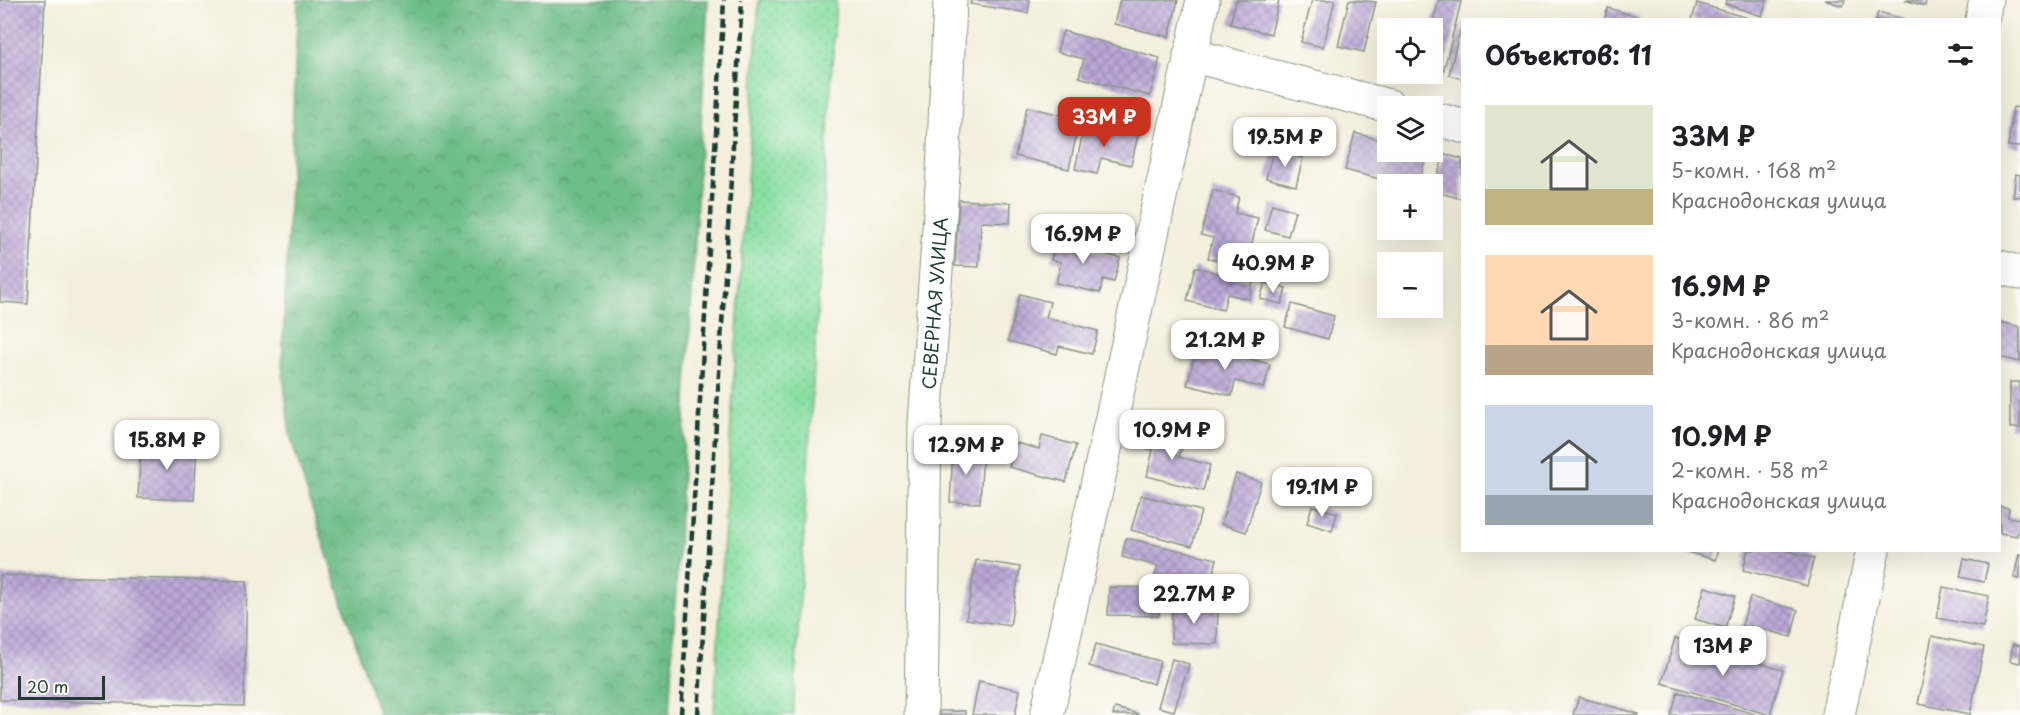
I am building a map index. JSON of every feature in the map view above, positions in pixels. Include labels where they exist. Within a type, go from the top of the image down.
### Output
[{"type":"street","name":"СЕВЕРНАЯ УЛИЦА","points":[[921,715],[926,423],[943,173],[950,0]]},
{"type":"street","points":[[1047,715],[1203,0]]},
{"type":"street","points":[[1982,18],[1986,0]]},
{"type":"street","points":[[1190,55],[1377,103]]},
{"type":"street","points":[[1443,121],[1461,126]]},
{"type":"street","points":[[2001,267],[2020,273]]},
{"type":"street","points":[[1838,715],[1873,552]]},
{"type":"green space","points":[[298,0],[708,0],[669,715],[379,715],[290,434],[282,366]]},
{"type":"green space","points":[[759,0],[836,0],[793,715],[714,715],[728,469]]},
{"type":"building","points":[[0,0],[45,0],[28,304],[0,302]]},
{"type":"building","points":[[971,0],[1030,0],[1028,13],[970,4]]},
{"type":"building","points":[[1120,0],[1178,0],[1169,37],[1114,24]]},
{"type":"building","points":[[1236,0],[1279,0],[1271,34],[1230,24]]},
{"type":"building","points":[[1312,0],[1335,0],[1323,47],[1301,42]]},
{"type":"building","points":[[1349,0],[1376,2],[1364,52],[1338,46]]},
{"type":"building","points":[[1439,0],[1461,2],[1443,73],[1443,18],[1434,18]]},
{"type":"building","points":[[1727,0],[1767,0],[1762,16],[1725,4]]},
{"type":"building","points":[[1825,0],[1845,0],[1843,6]]},
{"type":"building","points":[[1905,0],[1926,0],[1925,6]]},
{"type":"building","points":[[1697,3],[1748,18],[1693,18]]},
{"type":"building","points":[[1608,8],[1639,17],[1639,18],[1605,18]]},
{"type":"building","points":[[1878,12],[1900,18],[1876,18]]},
{"type":"building","points":[[1461,26],[1461,79],[1449,75]]},
{"type":"building","points":[[1063,31],[1160,58],[1150,96],[1079,77],[1084,59],[1057,52]]},
{"type":"building","points":[[1027,107],[1080,119],[1069,169],[1015,156]]},
{"type":"building","points":[[2013,107],[2020,108],[2020,147],[2008,146]]},
{"type":"building","points":[[1085,123],[1138,135],[1131,165],[1101,158],[1097,174],[1075,169]]},
{"type":"building","points":[[1355,133],[1377,139],[1377,162],[1424,162],[1422,174],[1377,174],[1377,178],[1345,170]]},
{"type":"building","points":[[1273,151],[1303,158],[1296,186],[1266,178]]},
{"type":"building","points":[[1444,154],[1461,159],[1461,199],[1443,194],[1443,174],[1438,174]]},
{"type":"building","points":[[2016,174],[2020,175],[2020,197],[2013,197]]},
{"type":"building","points":[[1213,190],[1239,197],[1235,213],[1258,218],[1251,247],[1267,251],[1262,272],[1208,258],[1213,238],[1201,235]]},
{"type":"building","points":[[959,200],[1011,203],[1010,223],[981,222],[979,267],[955,266]]},
{"type":"building","points":[[1272,204],[1295,211],[1288,236],[1265,230]]},
{"type":"building","points":[[1058,235],[1090,243],[1088,250],[1120,258],[1114,282],[1103,279],[1100,293],[1056,283],[1061,262],[1051,260]]},
{"type":"building","points":[[1195,267],[1253,282],[1249,299],[1227,294],[1223,310],[1187,301]]},
{"type":"building","points":[[1265,283],[1286,288],[1282,304],[1260,299]]},
{"type":"building","points":[[1020,294],[1050,302],[1046,318],[1098,331],[1092,354],[1059,346],[1057,354],[1008,341]]},
{"type":"building","points":[[1292,304],[1334,316],[1328,339],[1285,327]]},
{"type":"building","points":[[2001,322],[2020,327],[2020,362],[2001,357]]},
{"type":"building","points":[[1197,346],[1270,364],[1264,388],[1235,381],[1232,396],[1187,385]]},
{"type":"building","points":[[2010,382],[2020,382],[2020,428],[2010,428]]},
{"type":"building","points":[[1143,428],[1184,439],[1179,457],[1210,465],[1203,491],[1147,476],[1153,450],[1138,446]]},
{"type":"building","points":[[1042,436],[1076,445],[1066,482],[1009,467],[1016,443],[1039,449]]},
{"type":"building","points":[[141,441],[197,444],[194,500],[138,498]]},
{"type":"building","points":[[953,449],[983,450],[980,503],[950,502]]},
{"type":"building","points":[[1236,474],[1261,482],[1246,532],[1221,524]]},
{"type":"building","points":[[1141,495],[1201,511],[1192,546],[1131,530]]},
{"type":"building","points":[[1312,506],[1337,513],[1332,531],[1307,523]]},
{"type":"building","points":[[2001,506],[2009,508],[2008,517],[2020,519],[2017,536],[2001,533]]},
{"type":"building","points":[[1126,538],[1217,559],[1210,588],[1155,576],[1158,566],[1122,557]]},
{"type":"building","points":[[1687,552],[1717,552],[1715,560]]},
{"type":"building","points":[[1748,552],[1792,552],[1814,558],[1807,586],[1743,570]]},
{"type":"building","points":[[2020,554],[2020,579],[2014,578]]},
{"type":"building","points":[[1964,559],[1988,564],[1984,582],[1960,577]]},
{"type":"building","points":[[976,560],[1020,567],[1010,626],[966,619]]},
{"type":"building","points":[[0,575],[247,581],[244,706],[0,700]]},
{"type":"building","points":[[1109,587],[1160,588],[1159,616],[1108,615]]},
{"type":"building","points":[[1705,587],[1735,596],[1725,628],[1695,619]]},
{"type":"building","points":[[1943,587],[1989,596],[1983,627],[1937,618]]},
{"type":"building","points":[[1750,597],[1798,610],[1791,637],[1755,627],[1752,639],[1739,635]]},
{"type":"building","points":[[1172,606],[1218,607],[1217,644],[1171,643]]},
{"type":"building","points":[[1932,636],[1984,647],[1970,714],[1918,704]]},
{"type":"building","points":[[1675,638],[1783,670],[1770,715],[1662,683]]},
{"type":"building","points":[[1096,644],[1160,661],[1154,684],[1089,666]]},
{"type":"building","points":[[2013,644],[2020,646],[2020,663],[2010,661]]},
{"type":"building","points":[[1172,659],[1189,664],[1174,711],[1158,707]]},
{"type":"building","points":[[979,681],[1020,690],[1015,715],[972,715]]},
{"type":"building","points":[[1678,692],[1755,714],[1671,715]]},
{"type":"building","points":[[1579,697],[1639,714],[1639,715],[1573,715]]},
{"type":"building","points":[[1115,708],[1138,714],[1113,715]]},
{"type":"building","points":[[939,711],[965,711],[965,715],[939,715]]},
{"type":"railway","points":[[681,715],[724,0]]},
{"type":"railway","points":[[698,715],[742,0]]}]
